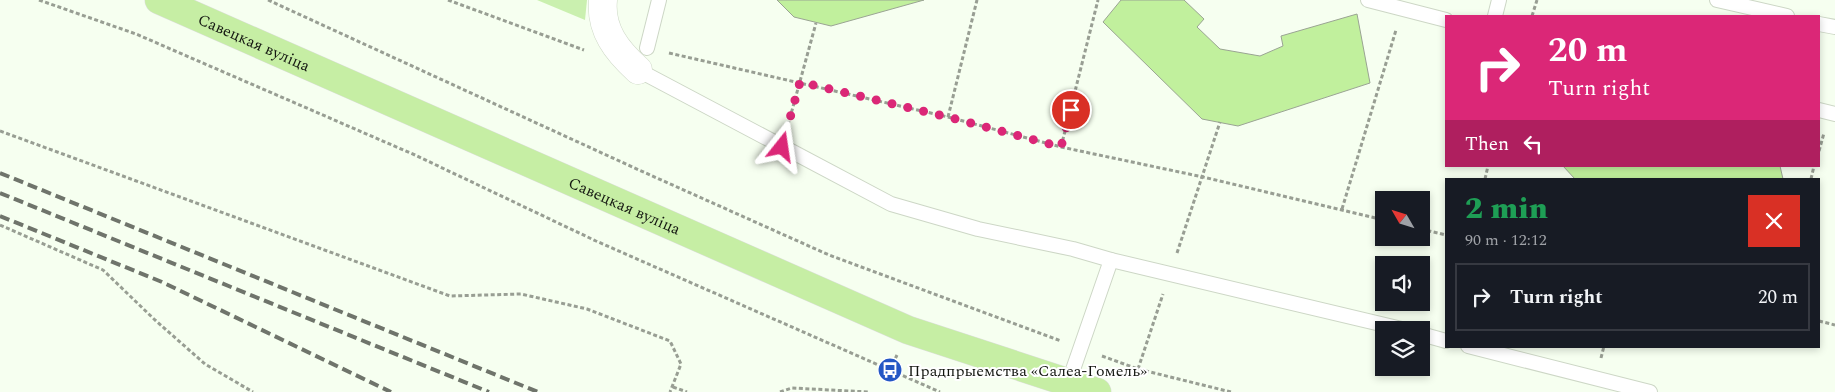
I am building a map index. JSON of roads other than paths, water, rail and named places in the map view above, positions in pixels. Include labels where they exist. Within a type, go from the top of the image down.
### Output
[{"type":"main road","name":"Савецкая вуліца","points":[[159,0],[908,330],[1097,392]]},
{"type":"street","points":[[602,0],[606,30],[617,50],[642,59]]},
{"type":"lane","points":[[659,0],[642,59],[782,147],[890,204],[978,229],[1073,249],[1111,260],[1375,323]]},
{"type":"lane","points":[[1368,0],[1445,20]]},
{"type":"lane","points":[[1494,15],[1499,0]]},
{"type":"lane","points":[[1717,0],[1783,15]]},
{"type":"lane","points":[[1820,24],[1835,27]]},
{"type":"lane","points":[[1820,110],[1835,114]]},
{"type":"lane","points":[[1068,384],[1111,260]]},
{"type":"lane","points":[[1430,336],[1445,340]]},
{"type":"lane","points":[[1476,348],[1650,392]]},
{"type":"railway","points":[[0,173],[538,392]]},
{"type":"railway","points":[[0,193],[489,392]]},
{"type":"railway","points":[[0,216],[162,282],[391,392]]},
{"type":"place","name":"Прадпрыемства «Салеа-Гомель»","points":[[890,370]]}]
